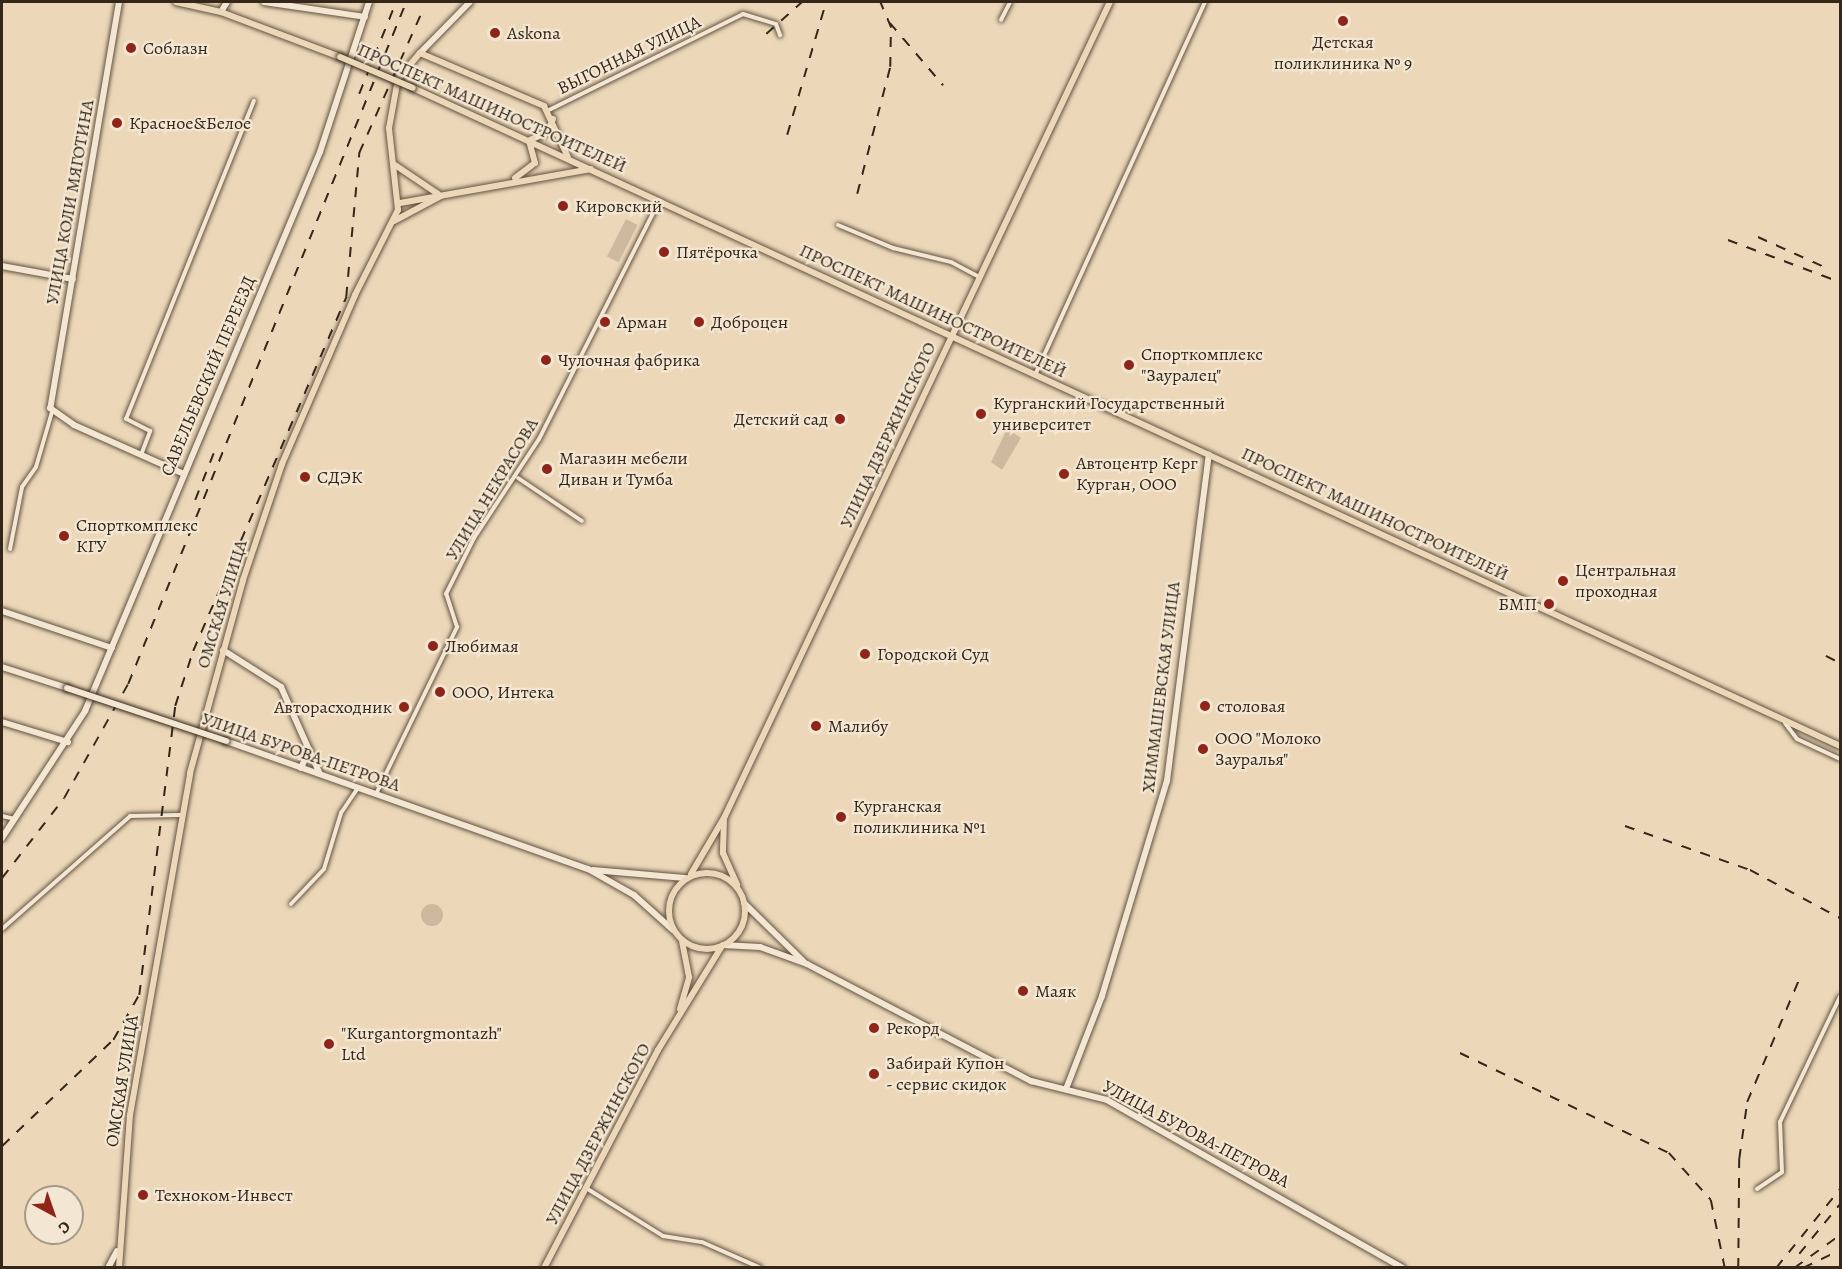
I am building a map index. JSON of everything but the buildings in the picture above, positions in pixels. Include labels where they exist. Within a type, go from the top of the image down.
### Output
[{"type":"main road","name":"УЛИЦА КОЛИ МЯГОТИНА","points":[[51,410],[119,2]]},
{"type":"main road","name":"ПРОСПЕКТ МАШИНОСТРОИТЕЛЕЙ","points":[[176,2],[221,12],[339,57],[568,157],[950,337],[1840,746]]},
{"type":"main road","points":[[221,12],[228,2]]},
{"type":"main road","points":[[264,2],[365,17]]},
{"type":"main road","name":"САВЕЛЬЕВСКИЙ ПЕРЕЕЗД","points":[[2,838],[68,742],[85,711],[182,473],[316,162],[356,53],[369,2]]},
{"type":"main road","name":"ОМСКАЯ УЛИЦА","points":[[119,1268],[117,1251],[130,1115],[180,815],[223,650],[282,464],[355,295],[394,221],[400,203],[394,165],[391,103],[402,70],[470,2]]},
{"type":"main road","name":"УЛИЦА ДЗЕРЖИНСКОГО","points":[[688,876],[724,816],[1110,2]]},
{"type":"main road","points":[[420,53],[549,110],[568,157]]},
{"type":"main road","points":[[509,180],[535,163],[529,140],[548,132],[553,119]]},
{"type":"main road","points":[[394,165],[416,184],[442,195]]},
{"type":"main road","points":[[400,203],[509,180],[592,168]]},
{"type":"main road","points":[[394,221],[442,195]]},
{"type":"main road","points":[[2,266],[73,279]]},
{"type":"main road","points":[[51,410],[141,456],[182,473]]},
{"type":"main road","name":"ХИММАШЕВСКАЯ УЛИЦА","points":[[1066,1089],[1102,996],[1167,781],[1209,455]]},
{"type":"main road","points":[[2,611],[112,648]]},
{"type":"main road","points":[[223,650],[280,687],[320,774]]},
{"type":"main road","name":"УЛИЦА БУРОВА-ПЕТРОВА","points":[[2,667],[226,741],[588,869],[634,895],[673,930]]},
{"type":"main road","points":[[2,722],[68,742]]},
{"type":"main road","points":[[301,768],[309,750]]},
{"type":"main road","name":"УЛИЦА ДЗЕРЖИНСКОГО","points":[[724,816],[723,853],[740,891]]},
{"type":"main road","name":"УЛИЦА БУРОВА-ПЕТРОВА","points":[[588,869],[688,876]]},
{"type":"main road","points":[[719,875],[740,891],[744,903],[740,930],[722,946],[706,949],[682,940],[673,930],[670,900],[688,876],[719,875]]},
{"type":"main road","name":"УЛИЦА БУРОВА-ПЕТРОВА","points":[[744,903],[807,964]]},
{"type":"main road","name":"УЛИЦА ДЗЕРЖИНСКОГО","points":[[679,1016],[689,977],[682,940]]},
{"type":"main road","name":"УЛИЦА ДЗЕРЖИНСКОГО","points":[[544,1268],[679,1016],[722,946]]},
{"type":"main road","name":"УЛИЦА БУРОВА-ПЕТРОВА","points":[[722,946],[760,947],[807,964],[1032,1081],[1066,1089],[1124,1109],[1403,1268]]},
{"type":"main road","points":[[108,1268],[117,1251]]},
{"type":"street","points":[[1001,20],[1010,2]]},
{"type":"street","points":[[1035,375],[1205,2]]},
{"type":"street","name":"ВЫГОННАЯ УЛИЦА","points":[[549,110],[743,14],[776,24],[780,35]]},
{"type":"street","points":[[141,456],[150,430],[126,419],[254,101]]},
{"type":"street","name":"УЛИЦА НЕКРАСОВА","points":[[376,794],[457,627],[446,594],[474,538],[518,477],[659,200]]},
{"type":"street","points":[[838,225],[893,248],[951,262],[979,277]]},
{"type":"street","name":"УЛИЦА КОЛИ МЯГОТИНА","points":[[10,549],[22,487],[36,467],[51,410]]},
{"type":"street","points":[[518,477],[582,521]]},
{"type":"street","points":[[1784,720],[1797,739],[1840,759]]},
{"type":"street","points":[[291,904],[324,869],[341,813],[358,788]]},
{"type":"street","points":[[2,929],[130,816],[180,815]]},
{"type":"street","points":[[2,816],[17,819]]},
{"type":"street","points":[[1757,1189],[1782,1172],[1780,1122],[1840,997]]},
{"type":"street","points":[[586,1188],[663,1236],[702,1242],[761,1268]]},
{"type":"shaded area","points":[[626,219],[638,225],[619,262],[607,256]]},
{"type":"shaded area","points":[[1007,429],[1021,438],[1002,470],[991,462]]},
{"type":"shaded area","points":[[432,904],[440,907],[443,915],[440,923],[432,926],[424,923],[421,915],[424,907]]},
{"type":"railway","points":[[359,94],[396,2]]},
{"type":"railway","points":[[2,878],[64,798],[128,684],[406,2]]},
{"type":"railway","points":[[766,34],[802,2]]},
{"type":"railway","points":[[787,135],[826,2]]},
{"type":"railway","points":[[857,194],[890,67],[891,28],[880,2]]},
{"type":"railway","points":[[2,1146],[113,1040],[139,995],[175,706],[193,651],[346,297],[359,153],[420,16]]},
{"type":"railway","points":[[890,23],[943,85]]},
{"type":"railway","points":[[1758,237],[1829,269]]},
{"type":"railway","points":[[1728,240],[1840,282]]},
{"type":"railway","points":[[195,500],[216,447]]},
{"type":"railway","points":[[1826,656],[1840,663]]},
{"type":"railway","points":[[1625,826],[1750,870],[1840,918]]},
{"type":"railway","points":[[1738,1268],[1739,1159],[1747,1102],[1800,977]]},
{"type":"railway","points":[[1460,1053],[1669,1153],[1711,1200],[1725,1268]]},
{"type":"railway","points":[[1776,1268],[1840,1189]]},
{"type":"railway","points":[[1799,1254],[1840,1204]]},
{"type":"railway","points":[[1794,1268],[1840,1235]]},
{"type":"railway","points":[[1803,1268],[1840,1250]]},
{"type":"place","name":"Детская поликлиника № 9","points":[[1343,21]]},
{"type":"place","name":"Askona","points":[[495,33]]},
{"type":"place","name":"Соблазн","points":[[131,48]]},
{"type":"place","name":"Красное&Белое","points":[[117,123]]},
{"type":"place","name":"Кировский","points":[[563,206]]},
{"type":"place","name":"Пятёрочка","points":[[664,252]]},
{"type":"place","name":"Арман","points":[[605,322]]},
{"type":"place","name":"Доброцен","points":[[699,322]]},
{"type":"place","name":"Чулочная фабрика","points":[[546,360]]},
{"type":"place","name":"Спорткомплекс \"Зауралец\"","points":[[1129,365]]},
{"type":"place","name":"Курганский Государственный университет","points":[[981,414]]},
{"type":"place","name":"Детский сад","points":[[840,419]]},
{"type":"place","name":"Магазин мебели Диван и Тумба","points":[[547,469]]},
{"type":"place","name":"Автоцентр Керг Курган, ООО","points":[[1064,474]]},
{"type":"place","name":"СДЭК","points":[[305,477]]},
{"type":"place","name":"Спорткомплекс КГУ","points":[[64,536]]},
{"type":"place","name":"Центральная проходная","points":[[1563,581]]},
{"type":"place","name":"БМП","points":[[1549,604]]},
{"type":"place","name":"Любимая","points":[[433,646]]},
{"type":"place","name":"Городской Суд","points":[[865,654]]},
{"type":"place","name":"ООО, Интека","points":[[440,692]]},
{"type":"place","name":"столовая","points":[[1205,706]]},
{"type":"place","name":"Авторасходник","points":[[404,707]]},
{"type":"place","name":"Малибу","points":[[816,726]]},
{"type":"place","name":"ООО \"Молоко Зауралья\"","points":[[1203,749]]},
{"type":"place","name":"Курганская поликлиника №1","points":[[841,817]]},
{"type":"place","name":"Маяк","points":[[1023,991]]},
{"type":"place","name":"Рекорд","points":[[874,1028]]},
{"type":"place","name":"\"Kurgantorgmontazh\" Ltd","points":[[329,1044]]},
{"type":"place","name":"Забирай Купон - сервис скидок","points":[[874,1074]]},
{"type":"place","name":"Техноком-Инвест","points":[[143,1195]]}]
